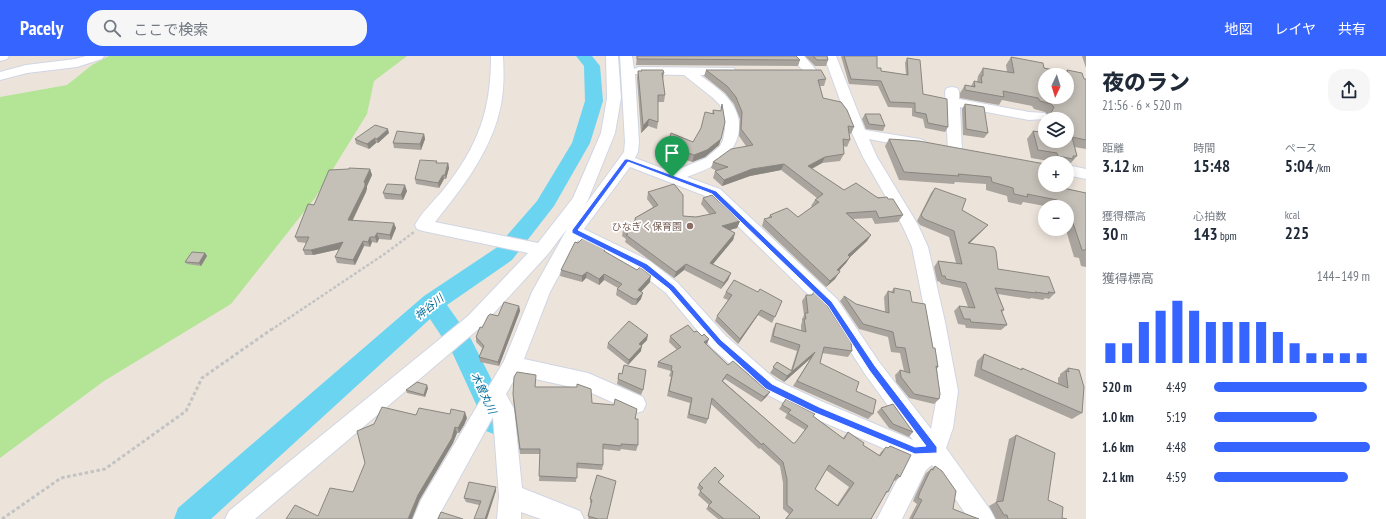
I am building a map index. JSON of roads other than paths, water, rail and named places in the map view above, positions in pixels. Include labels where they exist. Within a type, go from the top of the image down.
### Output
[{"type":"street","points":[[0,76],[26,69],[77,63],[98,56]]},
{"type":"street","points":[[497,56],[496,91],[490,124],[484,140],[459,182],[424,226],[542,250]]},
{"type":"street","points":[[237,519],[475,321],[542,250],[580,200],[608,133],[614,98],[612,56]]},
{"type":"street","points":[[425,519],[429,508],[512,366],[541,292],[574,231],[627,160],[631,152],[632,142],[626,56]]},
{"type":"street","points":[[797,56],[811,71]]},
{"type":"street","points":[[795,71],[811,71],[833,64],[859,133],[870,157],[910,225],[920,247],[926,270],[948,391],[942,428],[934,450],[918,462],[888,519]]},
{"type":"street","points":[[628,71],[741,71]]},
{"type":"street","points":[[672,177],[710,162],[724,152],[732,140],[731,116],[725,103],[687,71]]},
{"type":"street","points":[[956,150],[952,96],[1029,116],[1038,116]]},
{"type":"street","points":[[859,133],[970,153]]},
{"type":"street","points":[[627,160],[714,193],[830,304],[872,368],[934,450],[983,519]]},
{"type":"street","points":[[1074,171],[1086,174]]},
{"type":"street","points":[[574,231],[650,270],[672,288],[719,342],[769,386],[816,409],[915,451],[934,450]]},
{"type":"street","points":[[541,292],[542,250]]},
{"type":"street","points":[[512,366],[588,382],[636,404]]},
{"type":"street","points":[[495,395],[503,409],[511,496],[509,519]]},
{"type":"street","points":[[511,496],[572,519]]},
{"type":"waterway","name":"神谷川","points":[[432,303],[504,254],[544,206],[581,143],[594,101],[592,66],[584,56]]},
{"type":"waterway","name":"神谷川","points":[[189,519],[432,303]]},
{"type":"waterway","name":"木曽丸川","points":[[432,303],[462,346],[496,417],[496,422]]},
{"type":"place","name":"ひなぎく保育園","points":[[690,226]]}]
